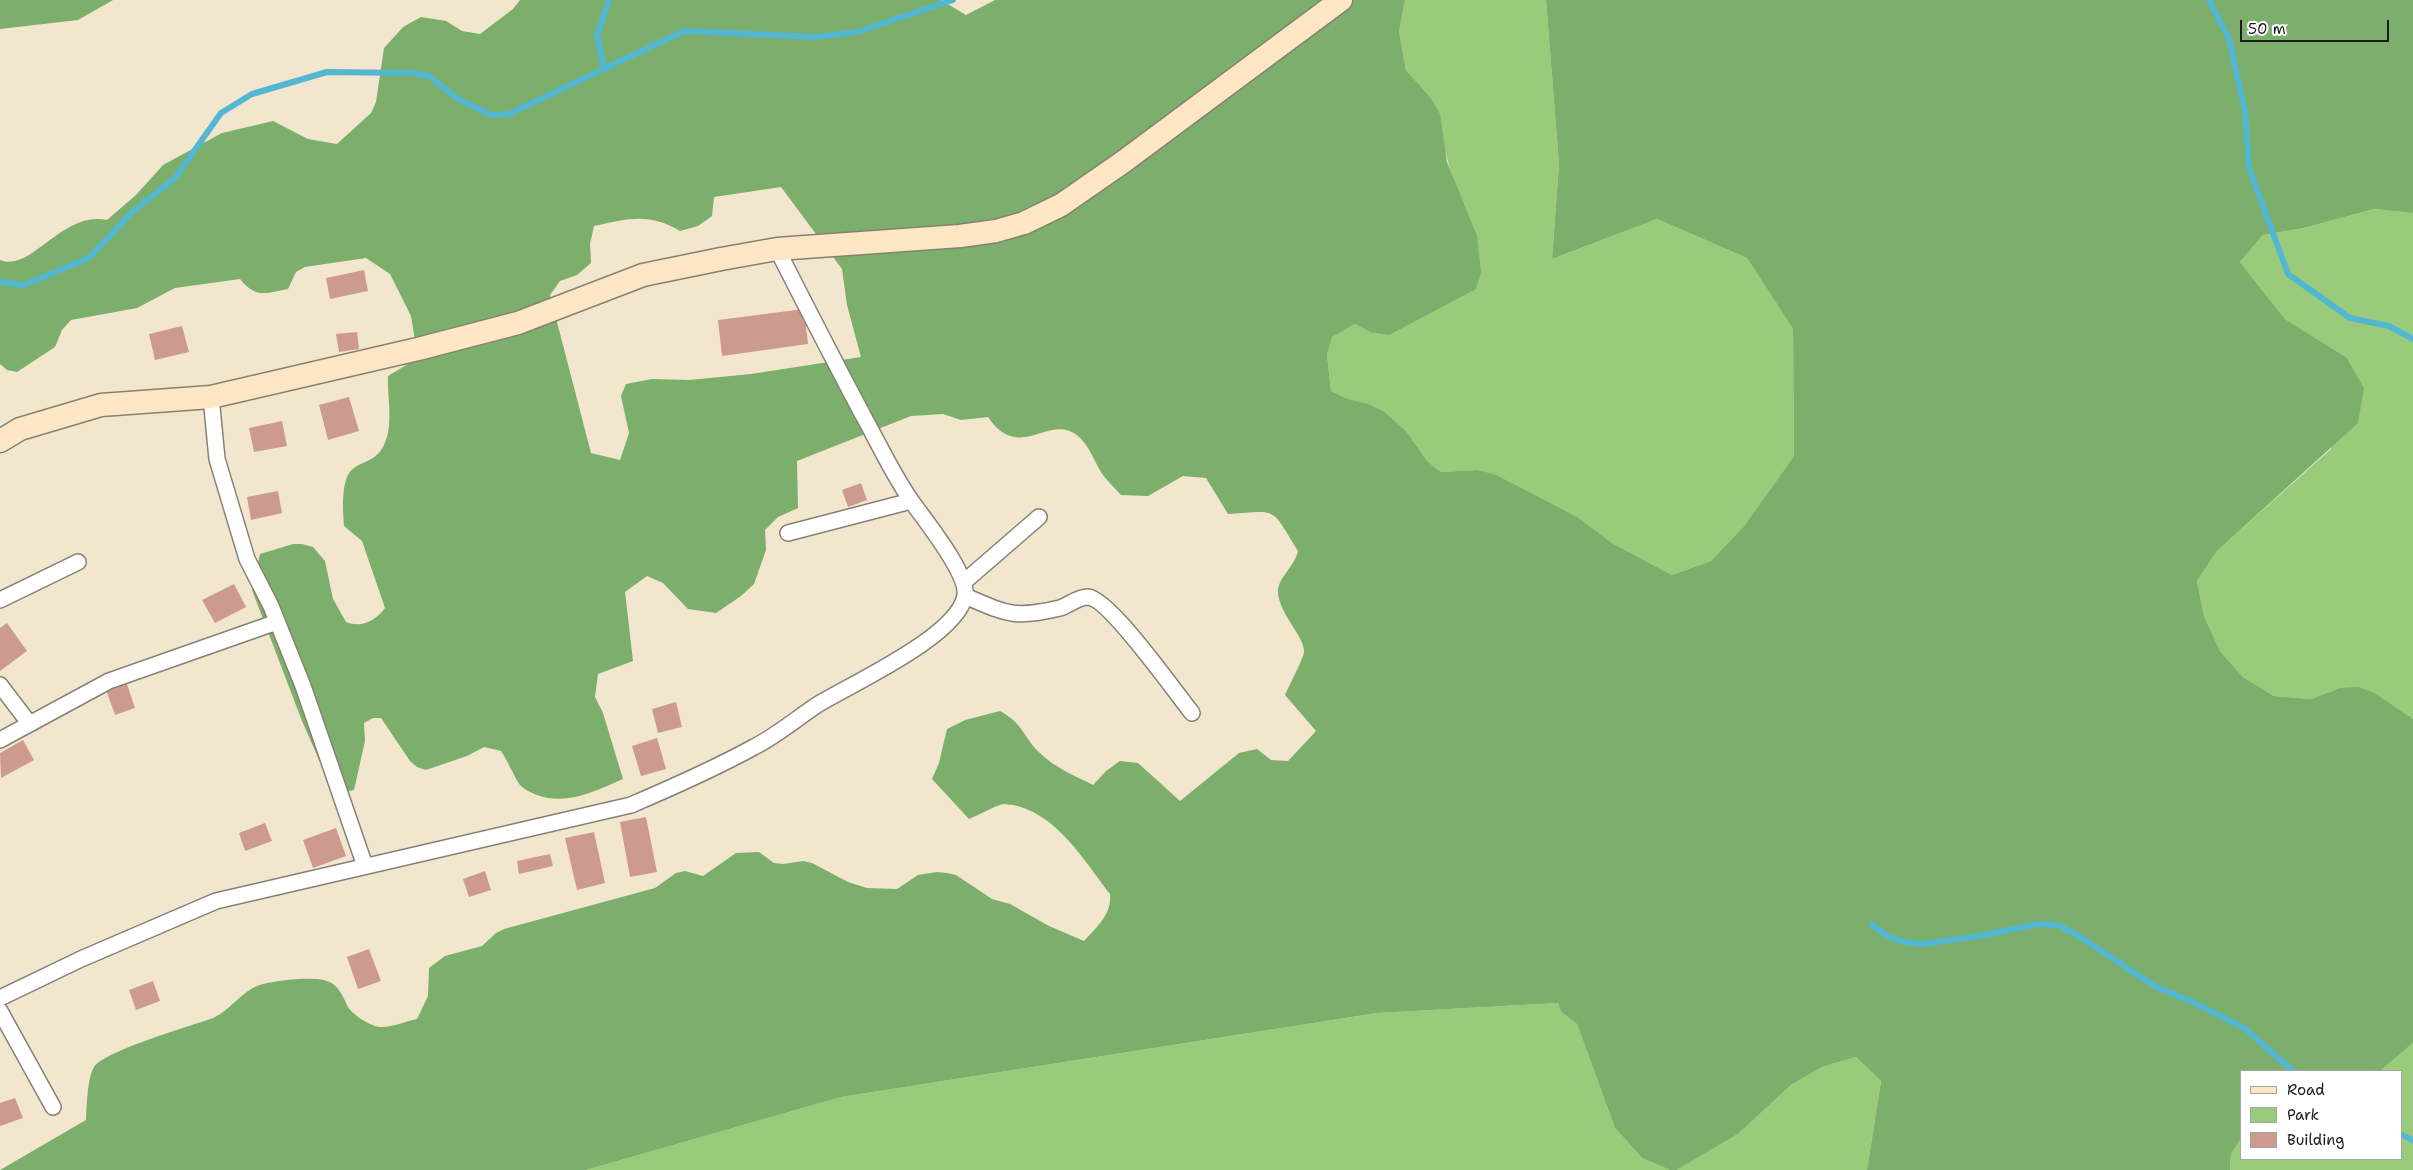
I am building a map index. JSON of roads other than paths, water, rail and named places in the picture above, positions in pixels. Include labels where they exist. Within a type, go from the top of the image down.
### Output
[{"type":"street","points":[[0,440],[20,429],[100,405],[211,397],[418,349],[518,323],[643,275],[777,249],[960,236],[996,231],[1024,224],[1061,205],[1122,162],[1341,0]]},
{"type":"street","points":[[777,249],[825,345],[911,501],[940,540],[964,589],[1014,615],[1031,615],[1088,598],[1099,600],[1115,615],[1192,713]]},
{"type":"street","points":[[211,397],[217,459],[247,559],[277,622],[303,686],[365,866]]},
{"type":"street","points":[[788,534],[911,501]]},
{"type":"street","points":[[0,998],[81,959],[216,901],[631,805],[687,781],[756,746],[818,705],[933,636],[951,620],[960,608],[964,589],[1039,517]]},
{"type":"street","points":[[0,600],[78,562]]},
{"type":"street","points":[[0,740],[109,681],[277,622]]},
{"type":"street","points":[[0,684],[29,723]]},
{"type":"street","points":[[0,1011],[53,1107]]},
{"type":"waterway","points":[[604,67],[597,36],[609,0]]},
{"type":"waterway","points":[[0,282],[24,285],[89,258],[132,212],[175,178],[221,113],[252,94],[327,72],[411,73],[429,76],[458,99],[491,115],[509,114],[684,31],[816,37],[857,32],[953,0]]},
{"type":"waterway","points":[[2209,0],[2229,39],[2245,111],[2249,168],[2288,274],[2350,318],[2389,326],[2413,339]]},
{"type":"waterway","points":[[1872,925],[1887,936],[1904,942],[1923,944],[1980,936],[2038,924],[2057,925],[2074,933],[2156,987],[2193,1002],[2244,1028],[2292,1070]]},
{"type":"waterway","points":[[2403,1135],[2413,1140]]}]
